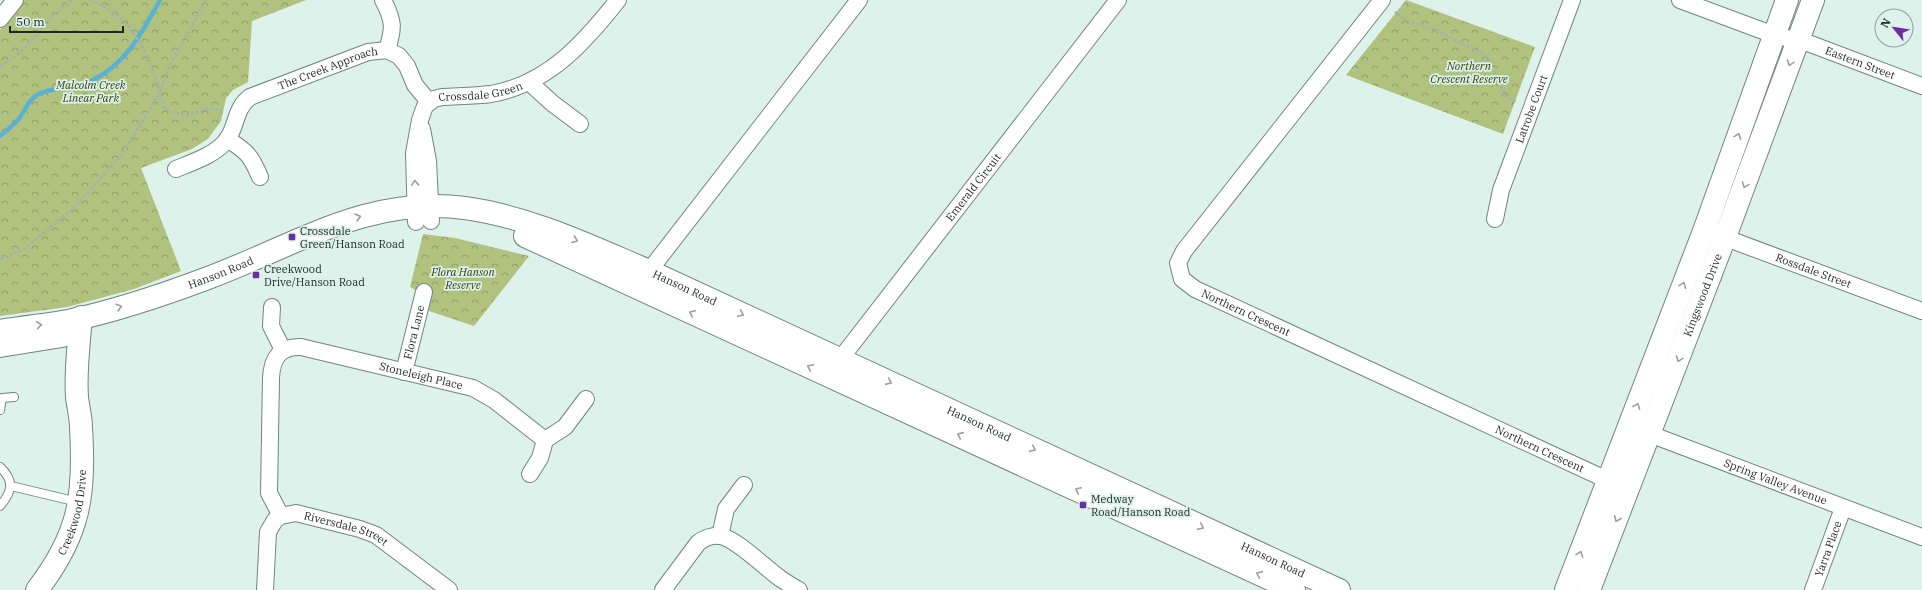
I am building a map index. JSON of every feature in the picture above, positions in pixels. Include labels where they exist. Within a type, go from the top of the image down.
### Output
[{"type":"street","points":[[0,19],[15,0]]},
{"type":"street","points":[[383,0],[393,24],[393,32],[387,50]]},
{"type":"street","points":[[643,279],[860,0]]},
{"type":"street","name":"Emerald Circuit","points":[[837,369],[1118,0]]},
{"type":"street","name":"Northern Crescent","points":[[1382,0],[1184,251],[1178,263],[1182,279],[1195,289],[1608,481],[1629,489]]},
{"type":"street","name":"Latrobe Court","points":[[1495,219],[1501,190],[1572,0]]},
{"type":"street","points":[[1680,0],[1774,35],[1799,40]]},
{"type":"street","name":"Kingswood Drive","points":[[1566,590],[1704,231],[1787,0]]},
{"type":"street","name":"Kingswood Drive","points":[[1589,590],[1725,237],[1813,0]]},
{"type":"street","name":"Crossdale Green","points":[[423,214],[414,153],[422,111],[429,102],[442,97],[492,94],[529,82],[559,64],[575,50],[612,2]]},
{"type":"street","name":"Eastern Street","points":[[1799,40],[1922,86]]},
{"type":"street","name":"The Creek Approach","points":[[176,169],[206,156],[217,149],[227,139],[232,130],[240,106],[250,97],[368,52],[387,50],[399,56],[403,60],[415,85],[429,102]]},
{"type":"street","name":"Crossdale Green","points":[[529,82],[552,103],[580,124]]},
{"type":"street","points":[[227,139],[247,152],[252,159],[260,177]]},
{"type":"street","name":"Hanson Road","points":[[0,331],[87,324],[168,308],[274,261],[310,247],[374,227],[423,214],[464,208],[517,220],[581,242],[643,279],[837,369],[1294,590]]},
{"type":"street","name":"Rossdale Street","points":[[1704,231],[1725,237],[1922,311]]},
{"type":"street","name":"Flora Lane","points":[[404,372],[424,292]]},
{"type":"street","points":[[266,590],[268,532],[275,520],[281,516],[271,498],[268,484],[271,373],[272,365],[283,350],[271,326],[272,307]]},
{"type":"street","name":"Hanson Road","points":[[0,346],[55,338],[87,324]]},
{"type":"street","name":"Creekwood Drive","points":[[37,590],[58,560],[67,544],[73,528],[79,503],[81,426],[77,396],[78,368],[87,324]]},
{"type":"street","name":"Creekwood Drive","points":[[81,426],[91,379],[87,324]]},
{"type":"street","points":[[55,338],[72,355],[78,368]]},
{"type":"street","name":"Stoneleigh Place","points":[[283,350],[287,348],[301,347],[473,388],[494,400],[545,440]]},
{"type":"street","name":"Hanson Road","points":[[837,369],[1339,590]]},
{"type":"street","points":[[530,474],[540,458],[545,440],[565,427],[586,400]]},
{"type":"street","name":"Spring Valley Avenue","points":[[1629,426],[1922,537]]},
{"type":"street","points":[[720,536],[726,509],[744,485]]},
{"type":"street","name":"Yarra Place","points":[[1812,590],[1843,508]]},
{"type":"street","name":"Riversdale Street","points":[[281,516],[296,513],[368,531],[385,540],[449,590]]},
{"type":"street","points":[[662,590],[698,543],[703,539],[712,536],[720,536],[734,542],[781,579],[799,590]]},
{"type":"lane","points":[[0,410],[2,398],[14,397]]},
{"type":"lane","points":[[0,467],[11,486],[9,495],[0,506]]},
{"type":"lane","points":[[11,486],[79,503]]},
{"type":"path","points":[[0,66],[25,49],[60,10],[73,0]]},
{"type":"path","points":[[90,0],[130,26],[148,60],[165,109],[186,116],[209,108],[237,114]]},
{"type":"path","points":[[0,259],[24,248],[74,208],[120,157],[160,93],[168,69],[206,0]]},
{"type":"path","points":[[1395,12],[1410,22],[1437,30],[1458,42],[1479,50],[1490,61],[1506,97],[1517,102]]},
{"type":"path","points":[[1463,77],[1470,66],[1490,61]]},
{"type":"green space","name":"Malcolm Creek Linear Park","points":[[24,0],[306,0],[252,21],[248,82],[233,90],[226,98],[221,121],[208,139],[192,149],[141,168],[181,271],[134,289],[67,307],[0,316],[0,30]]},
{"type":"green space","name":"Northern Crescent Reserve","points":[[1406,0],[1535,47],[1503,134],[1346,75]]},
{"type":"green space","name":"Flora Hanson Reserve","points":[[423,234],[455,238],[529,256],[474,326],[426,310],[417,291],[410,287]]},
{"type":"waterway","points":[[0,136],[16,122],[29,103],[39,94],[49,90],[70,88],[81,85],[108,71],[129,50],[160,0]]},
{"type":"place","name":"Crossdale Green/Hanson Road","points":[[292,237]]},
{"type":"place","name":"Creekwood Drive/Hanson Road","points":[[256,275]]},
{"type":"place","name":"Medway Road/Hanson Road","points":[[1083,505]]}]
